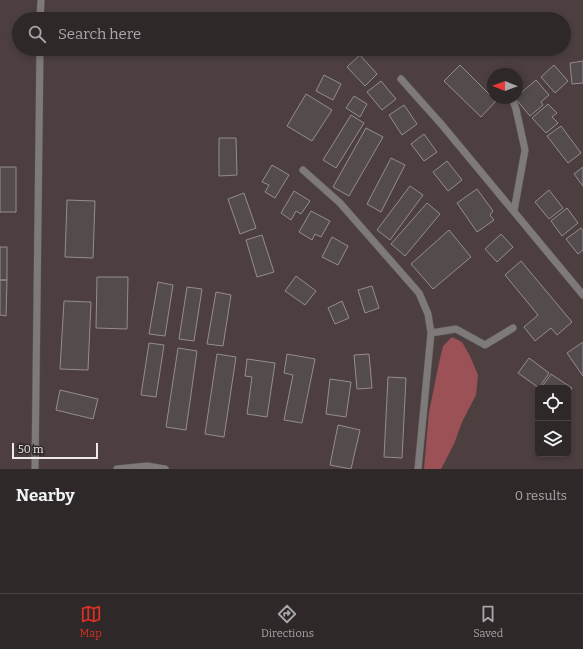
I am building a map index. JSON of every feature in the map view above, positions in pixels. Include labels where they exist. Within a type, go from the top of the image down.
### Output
[{"type":"lane","points":[[40,12],[41,0]]},
{"type":"lane","points":[[35,469],[40,56]]},
{"type":"lane","points":[[401,79],[442,125],[582,291]]},
{"type":"lane","points":[[514,104],[525,150],[514,211]]},
{"type":"lane","points":[[303,170],[340,203],[419,293],[428,314],[431,333],[418,469]]},
{"type":"lane","points":[[431,333],[456,329],[485,345],[513,328]]},
{"type":"lane","points":[[117,469],[147,466],[165,469]]},
{"type":"shaded area","points":[[0,0],[583,0],[583,469],[0,469]]},
{"type":"shaded area","points":[[452,337],[462,342],[478,375],[476,395],[441,469],[424,469],[429,412],[439,363],[443,346]]},
{"type":"building","points":[[359,56],[361,56],[377,74],[365,86],[347,67]]},
{"type":"building","points":[[583,61],[583,83],[572,84],[570,63]]},
{"type":"building","points":[[460,65],[487,92],[487,104],[493,104],[481,117],[444,81]]},
{"type":"building","points":[[554,65],[568,81],[555,93],[541,77]]},
{"type":"building","points":[[324,75],[341,84],[333,100],[316,91]]},
{"type":"building","points":[[536,80],[549,95],[541,102],[543,105],[530,116],[520,104],[523,104],[523,91]]},
{"type":"building","points":[[381,81],[396,99],[382,110],[367,92]]},
{"type":"building","points":[[306,94],[332,110],[312,141],[287,126]]},
{"type":"building","points":[[354,96],[367,104],[360,117],[346,108]]},
{"type":"building","points":[[548,104],[557,113],[552,117],[558,123],[546,133],[532,118]]},
{"type":"building","points":[[404,105],[417,124],[402,135],[389,115]]},
{"type":"building","points":[[351,115],[364,123],[336,168],[323,160]]},
{"type":"building","points":[[561,126],[581,153],[568,163],[547,136]]},
{"type":"building","points":[[366,128],[383,137],[349,196],[333,187]]},
{"type":"building","points":[[424,134],[437,152],[424,161],[411,144]]},
{"type":"building","points":[[219,138],[236,138],[237,175],[219,176]]},
{"type":"building","points":[[391,158],[405,165],[381,212],[367,204]]},
{"type":"building","points":[[447,161],[462,180],[448,191],[433,172]]},
{"type":"building","points":[[272,165],[289,175],[275,198],[265,192],[269,185],[262,182]]},
{"type":"building","points":[[0,167],[16,167],[16,212],[0,212]]},
{"type":"building","points":[[583,167],[583,186],[574,174]]},
{"type":"building","points":[[410,186],[423,195],[390,240],[377,230]]},
{"type":"building","points":[[477,189],[493,211],[490,215],[494,220],[477,232],[457,203]]},
{"type":"building","points":[[549,190],[563,208],[549,219],[535,202]]},
{"type":"building","points":[[294,191],[310,201],[301,214],[296,211],[291,220],[281,213]]},
{"type":"building","points":[[244,193],[256,228],[240,234],[228,199]]},
{"type":"building","points":[[67,200],[95,201],[93,258],[65,257]]},
{"type":"building","points":[[427,203],[440,214],[405,256],[391,244]]},
{"type":"building","points":[[567,208],[578,223],[562,236],[551,221]]},
{"type":"building","points":[[311,211],[330,221],[321,237],[315,234],[312,240],[299,232]]},
{"type":"building","points":[[581,228],[583,231],[583,250],[578,254],[566,239]]},
{"type":"building","points":[[449,230],[471,257],[433,289],[411,264]]},
{"type":"building","points":[[501,234],[513,247],[497,262],[485,249]]},
{"type":"building","points":[[262,235],[274,272],[257,277],[246,240]]},
{"type":"building","points":[[332,237],[348,246],[338,265],[322,257]]},
{"type":"building","points":[[0,247],[7,247],[7,280],[0,280]]},
{"type":"building","points":[[521,261],[572,322],[557,335],[551,328],[535,341],[524,327],[538,315],[505,275]]},
{"type":"building","points":[[296,276],[316,291],[305,305],[285,291]]},
{"type":"building","points":[[97,277],[128,277],[127,329],[96,328]]},
{"type":"building","points":[[0,280],[7,280],[6,316],[0,315]]},
{"type":"building","points":[[158,282],[173,285],[165,336],[149,334]]},
{"type":"building","points":[[372,286],[379,308],[365,313],[358,290]]},
{"type":"building","points":[[187,287],[202,289],[194,341],[179,339]]},
{"type":"building","points":[[216,292],[231,295],[223,346],[207,344]]},
{"type":"building","points":[[64,301],[91,302],[88,370],[60,369]]},
{"type":"building","points":[[342,301],[349,318],[335,324],[328,308]]},
{"type":"building","points":[[583,342],[583,376],[567,353]]},
{"type":"building","points":[[149,343],[164,345],[156,397],[141,395]]},
{"type":"building","points":[[178,348],[197,351],[186,430],[166,427]]},
{"type":"building","points":[[217,354],[236,357],[224,437],[205,434]]},
{"type":"building","points":[[287,354],[315,359],[302,423],[284,420],[293,375],[284,373]]},
{"type":"building","points":[[369,354],[372,388],[357,389],[354,355]]},
{"type":"building","points":[[529,358],[549,373],[541,385],[535,385],[518,373]]},
{"type":"building","points":[[247,359],[275,363],[267,417],[247,414],[252,377],[245,376]]},
{"type":"building","points":[[551,374],[568,385],[543,385]]},
{"type":"building","points":[[388,377],[406,378],[402,458],[384,457]]},
{"type":"building","points":[[330,379],[351,382],[346,417],[326,414]]},
{"type":"building","points":[[60,390],[98,399],[93,419],[56,410]]},
{"type":"building","points":[[338,425],[360,430],[351,469],[330,465]]}]
